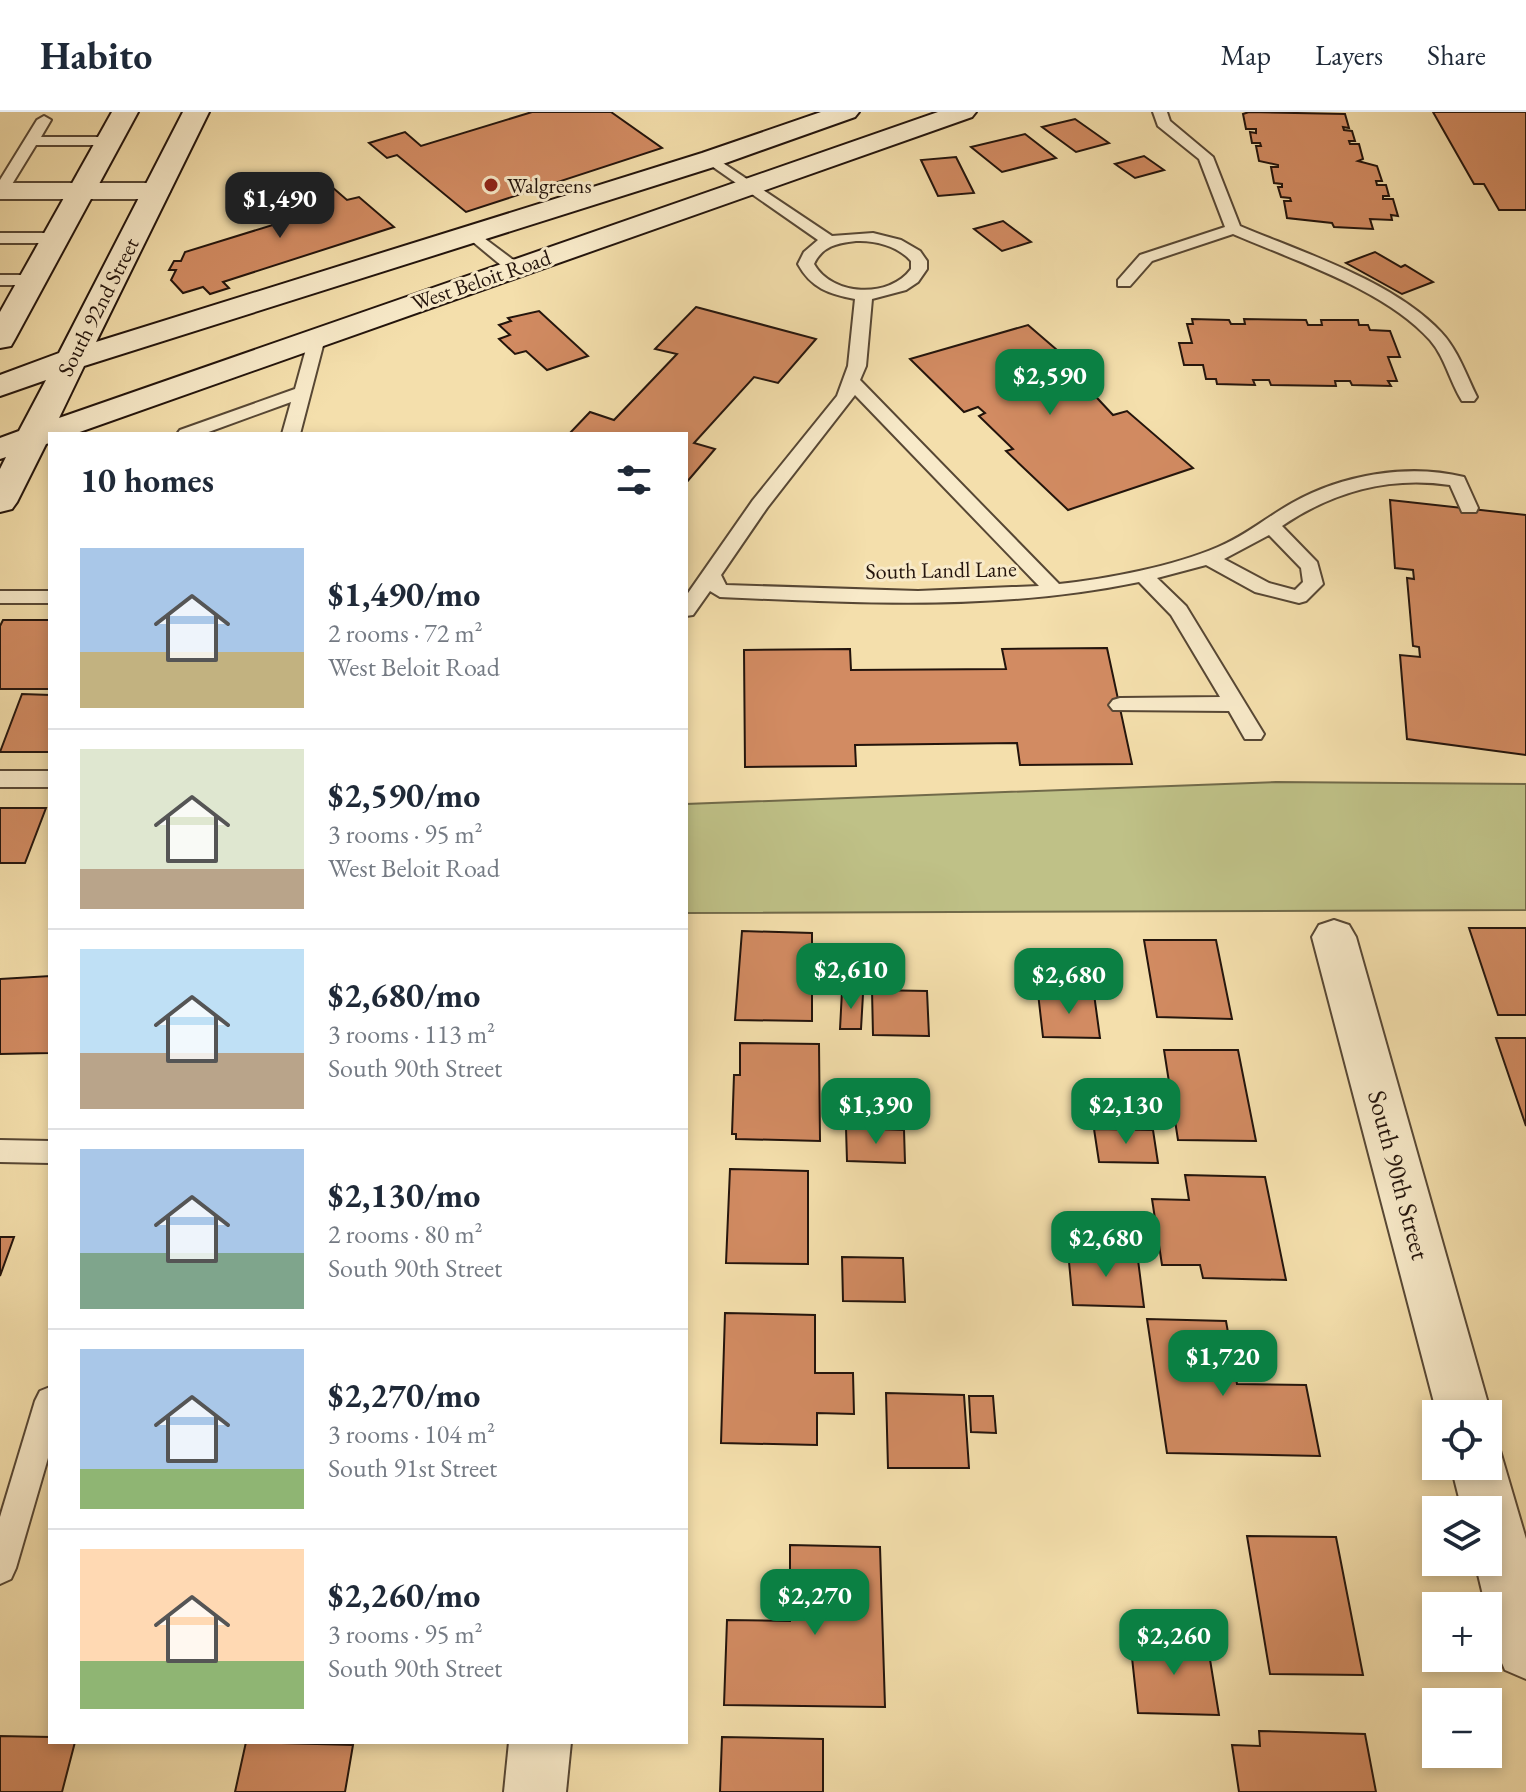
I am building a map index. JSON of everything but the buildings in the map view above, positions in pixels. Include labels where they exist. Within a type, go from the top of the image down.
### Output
[{"type":"main road","points":[[0,339],[125,112]]},
{"type":"main road","name":"South 92nd Street","points":[[0,502],[196,112]]},
{"type":"main road","name":"West Beloit Road","points":[[0,386],[70,360],[711,159],[846,112]]},
{"type":"main road","name":"West Beloit Road","points":[[0,449],[963,112]]},
{"type":"main road","points":[[1,191],[156,191]]},
{"type":"main road","name":"South 90th Street","points":[[1334,937],[1460,1400]]},
{"type":"main road","points":[[1483,1480],[1526,1649]]},
{"type":"main road","points":[[535,1792],[540,1744]]},
{"type":"lane","points":[[1160,112],[1163,123],[1206,157],[1220,200],[1234,229],[1323,268],[1401,309],[1436,337],[1468,397]]},
{"type":"lane","points":[[1,191],[44,120]]},
{"type":"lane","points":[[32,141],[110,141]]},
{"type":"lane","points":[[711,159],[829,241]]},
{"type":"lane","points":[[1124,283],[1146,258],[1234,229]]},
{"type":"lane","points":[[472,234],[514,268]]},
{"type":"lane","points":[[846,237],[883,238],[899,243],[918,260],[918,270],[912,279],[900,287],[864,293],[830,287],[809,273],[806,264],[809,255],[829,241],[846,237]]},
{"type":"lane","points":[[0,238],[57,238]]},
{"type":"lane","points":[[0,280],[33,280]]},
{"type":"lane","points":[[688,607],[760,504],[845,397],[857,366],[864,293]]},
{"type":"lane","points":[[292,432],[317,338]]},
{"type":"lane","points":[[851,381],[1054,590]]},
{"type":"lane","points":[[192,432],[302,392]]},
{"type":"lane","name":"South Landl Lane","points":[[711,575],[720,591],[886,596],[1032,594],[1142,574],[1224,552],[1301,506],[1363,484],[1401,478],[1438,477],[1457,481],[1469,508]]},
{"type":"lane","points":[[1206,557],[1246,580],[1282,595],[1299,597],[1313,584],[1310,566],[1271,526]]},
{"type":"lane","points":[[1142,574],[1179,611],[1253,734]]},
{"type":"lane","points":[[0,597],[45,597]]},
{"type":"lane","points":[[1120,705],[1235,704]]},
{"type":"lane","points":[[0,779],[48,779]]},
{"type":"lane","points":[[0,1151],[48,1152]]},
{"type":"lane","points":[[0,1568],[48,1408]]},
{"type":"green space","points":[[1276,782],[1526,784],[1526,910],[688,913],[688,804]]},
{"type":"place","name":"Walgreens","points":[[491,185]]}]
